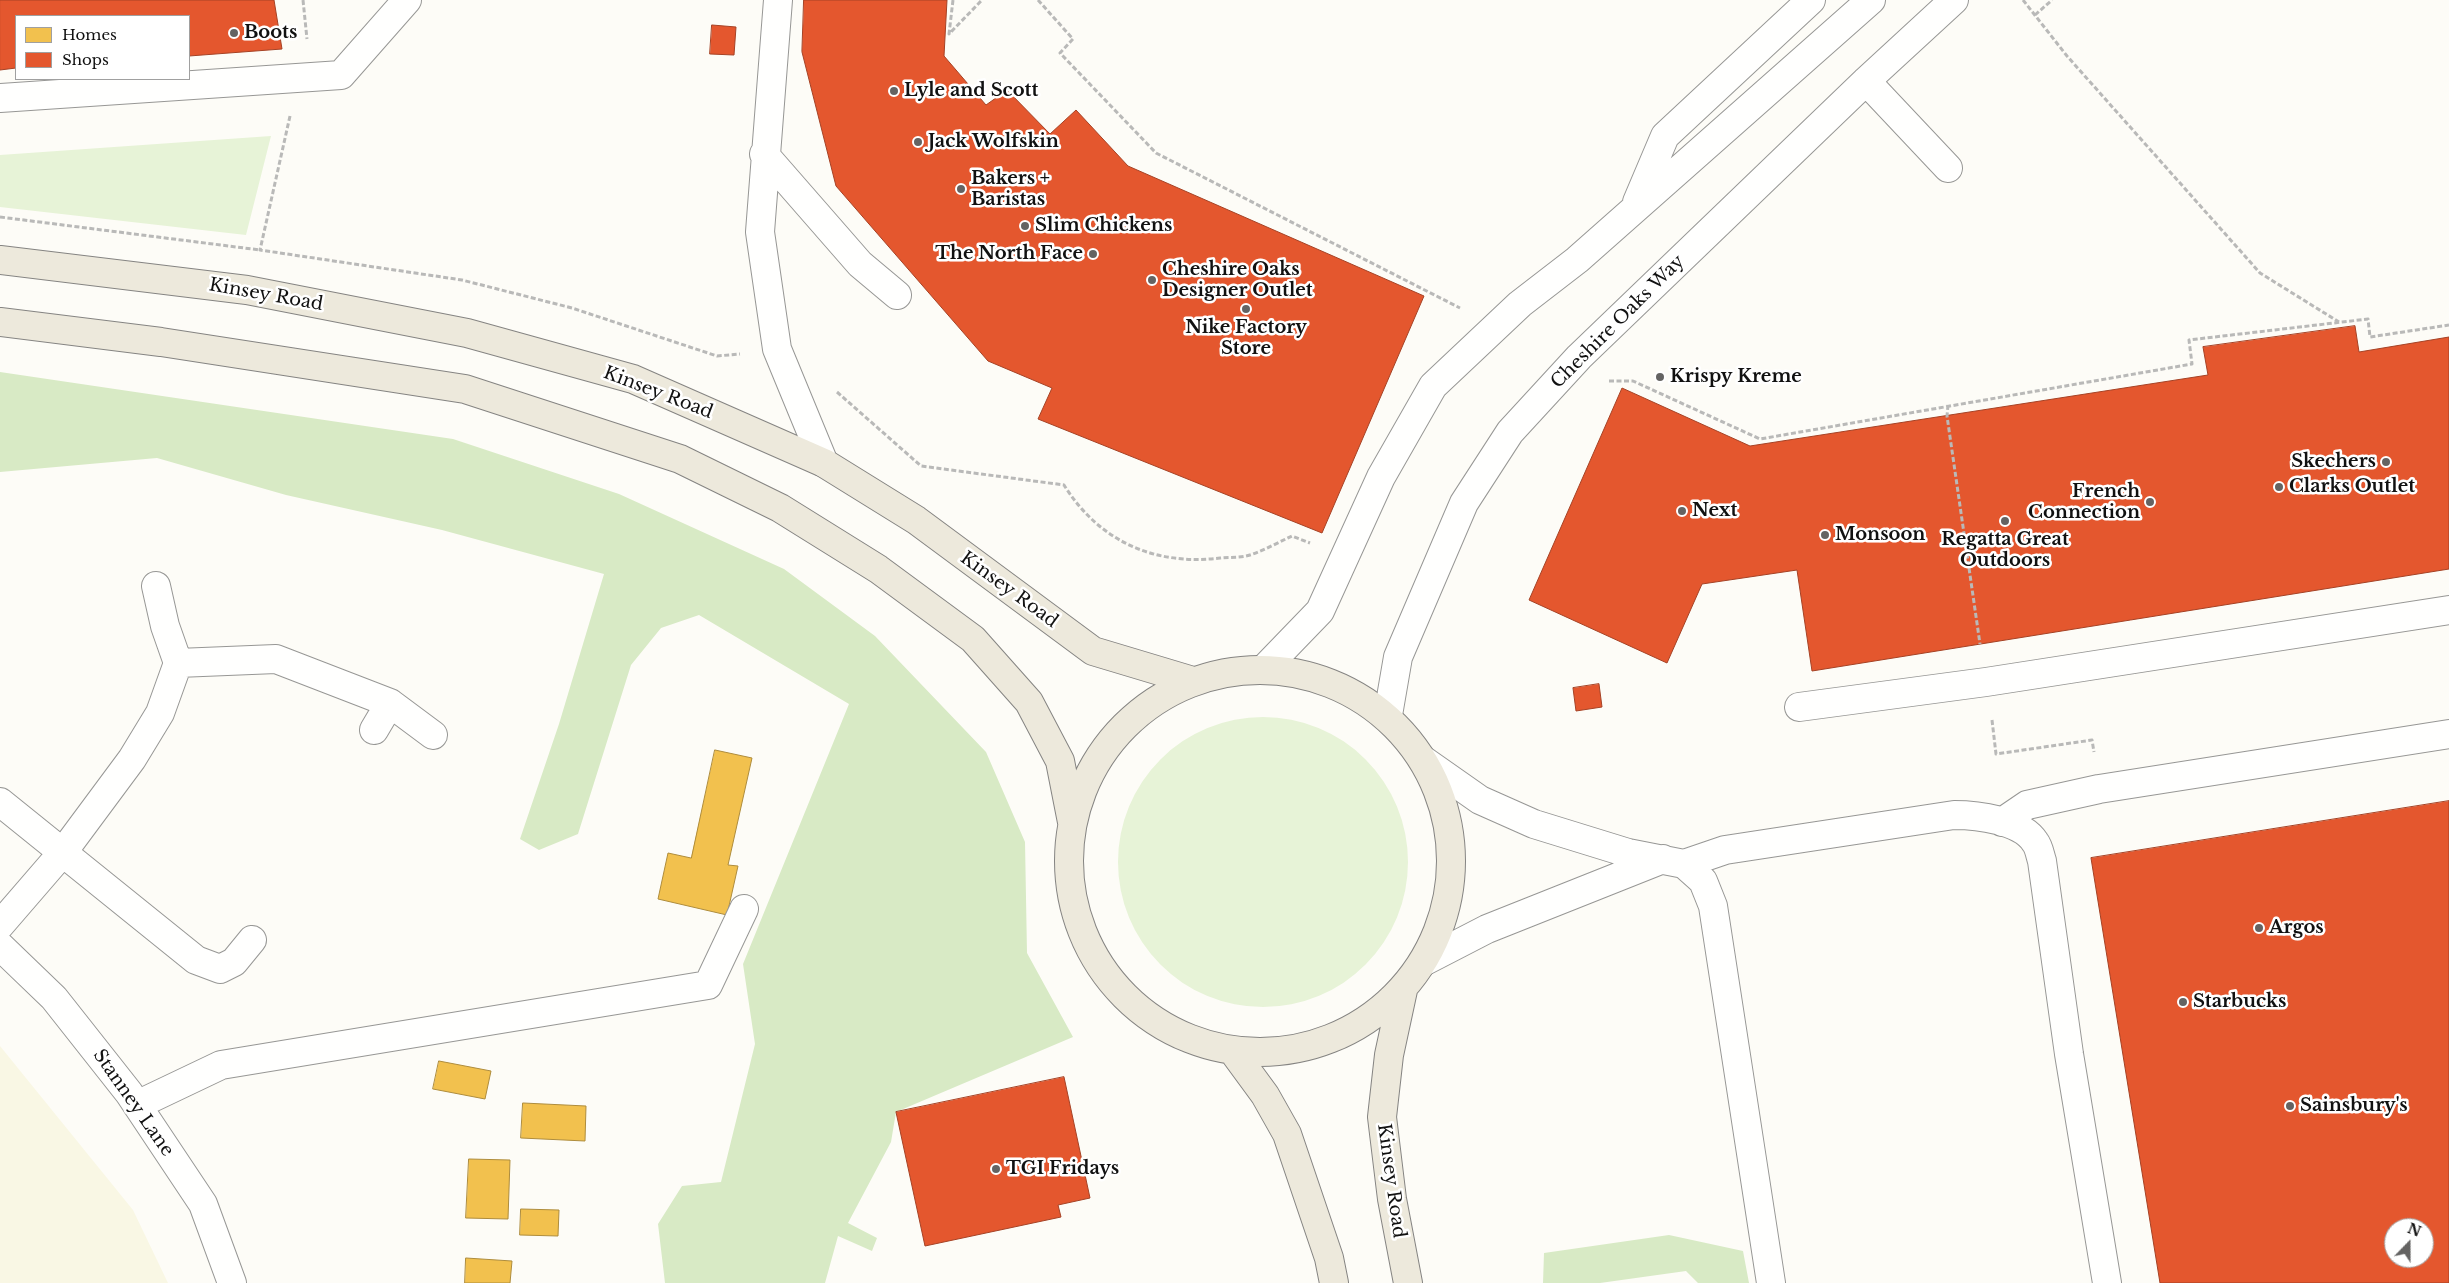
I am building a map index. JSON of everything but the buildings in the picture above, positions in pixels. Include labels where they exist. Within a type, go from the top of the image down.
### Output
[{"type":"main road","name":"Kinsey Road","points":[[0,260],[247,290],[467,333],[633,379],[824,463],[916,520],[1093,651],[1193,681]]},
{"type":"main road","points":[[0,322],[161,342],[465,389],[680,459],[780,508],[878,569],[973,639],[1029,702],[1060,761],[1072,822],[1070,886],[1088,947],[1125,996],[1174,1032],[1232,1050],[1280,1052],[1326,1041],[1369,1020],[1403,990],[1424,961],[1442,922],[1452,873],[1448,822],[1423,760],[1388,715],[1353,693],[1313,677],[1264,669],[1220,673],[1193,681],[1149,704],[1122,727],[1090,772],[1072,822]]},
{"type":"main road","name":"Kinsey Road","points":[[1403,990],[1389,1055],[1382,1117],[1392,1199],[1408,1283]]},
{"type":"main road","points":[[1232,1050],[1265,1095],[1287,1134],[1330,1258],[1334,1283]]},
{"type":"street","points":[[0,98],[341,75],[407,0]]},
{"type":"street","points":[[778,0],[764,154],[760,232],[777,349],[824,463]]},
{"type":"street","points":[[1635,208],[1665,136],[1811,0]]},
{"type":"street","points":[[1264,669],[1320,611],[1381,477],[1433,386],[1520,304],[1577,260],[1871,0]]},
{"type":"street","name":"Cheshire Oaks Way","points":[[1388,715],[1398,657],[1464,503],[1510,432],[1579,357],[1866,81],[1954,0]]},
{"type":"street","points":[[1866,81],[1948,168]]},
{"type":"street","points":[[764,154],[860,264],[897,295]]},
{"type":"street","points":[[0,925],[63,852],[132,759],[160,712],[178,663],[165,626],[156,586]]},
{"type":"street","points":[[1799,707],[1986,682],[2449,610]]},
{"type":"street","points":[[178,663],[276,659],[390,704],[433,735]]},
{"type":"street","points":[[374,730],[390,704]]},
{"type":"street","points":[[2002,822],[2027,805],[2099,789],[2449,734]]},
{"type":"street","points":[[1423,760],[1480,800],[1534,824],[1628,853],[1674,861],[1703,881],[1713,906],[1771,1283]]},
{"type":"street","points":[[0,802],[196,960],[220,968],[234,962],[252,940]]},
{"type":"street","points":[[1424,961],[1487,929],[1674,861],[1725,850],[1954,815],[1981,816],[2021,830],[2035,841],[2042,861],[2069,1054],[2107,1283]]},
{"type":"street","points":[[137,1104],[221,1065],[708,985],[744,909]]},
{"type":"street","name":"Stanney Lane","points":[[0,946],[54,998],[137,1104],[202,1204],[232,1283]]},
{"type":"path","points":[[260,250],[307,41],[303,0]]},
{"type":"path","points":[[953,0],[948,34],[982,0]]},
{"type":"path","points":[[1038,0],[1073,39],[1060,53],[1156,152],[1466,310]]},
{"type":"path","points":[[2023,0],[2067,56],[2260,273],[2340,323]]},
{"type":"path","points":[[2034,15],[2052,0]]},
{"type":"path","points":[[0,217],[260,250],[462,280],[572,308],[717,356],[746,353]]},
{"type":"path","points":[[1579,357],[1607,381],[1633,381],[1760,439],[2192,364],[2189,340],[2368,319],[2370,337],[2449,325]]},
{"type":"path","points":[[833,388],[921,466],[1064,485],[1078,507],[1107,533],[1137,549],[1166,558],[1205,560],[1250,555],[1292,536],[1318,546]]},
{"type":"shaded area","points":[[0,1046],[133,1210],[168,1283],[0,1283]]},
{"type":"green space","points":[[271,136],[246,235],[0,207],[0,155]]},
{"type":"green space","points":[[0,372],[453,439],[619,494],[784,569],[875,636],[986,752],[1025,842],[1027,953],[1073,1037],[896,1112],[891,1142],[848,1223],[877,1238],[872,1251],[838,1236],[825,1283],[665,1283],[658,1224],[682,1186],[721,1182],[755,1044],[743,964],[849,704],[699,615],[661,628],[631,665],[578,834],[539,850],[520,839],[559,724],[604,574],[442,530],[286,495],[157,458],[0,472]]},
{"type":"green space","points":[[1263,717],[1305,723],[1331,734],[1355,750],[1375,770],[1391,794],[1402,820],[1408,862],[1402,904],[1391,930],[1375,954],[1355,974],[1331,990],[1305,1001],[1263,1007],[1221,1001],[1195,990],[1171,974],[1151,954],[1135,930],[1124,904],[1118,862],[1124,820],[1135,794],[1151,770],[1171,750],[1195,734],[1221,723]]},
{"type":"green space","points":[[1669,1235],[1743,1251],[1749,1283],[1698,1283],[1686,1271],[1600,1283],[1543,1283],[1544,1253]]},
{"type":"place","name":"Boots","points":[[234,33]]},
{"type":"place","name":"Lyle and Scott","points":[[894,91]]},
{"type":"place","name":"Jack Wolfskin","points":[[918,142]]},
{"type":"place","name":"Bakers + Baristas","points":[[961,189]]},
{"type":"place","name":"Slim Chickens","points":[[1025,226]]},
{"type":"place","name":"The North Face","points":[[1093,254]]},
{"type":"place","name":"Cheshire Oaks Designer Outlet","points":[[1152,280]]},
{"type":"place","name":"Nike Factory Store","points":[[1246,309]]},
{"type":"place","name":"Krispy Kreme","points":[[1660,377]]},
{"type":"place","name":"Skechers","points":[[2386,462]]},
{"type":"place","name":"Clarks Outlet","points":[[2279,487]]},
{"type":"place","name":"French Connection","points":[[2150,502]]},
{"type":"place","name":"Next","points":[[1682,511]]},
{"type":"place","name":"Regatta Great Outdoors","points":[[2005,521]]},
{"type":"place","name":"Monsoon","points":[[1825,535]]},
{"type":"place","name":"Argos","points":[[2259,928]]},
{"type":"place","name":"Starbucks","points":[[2183,1002]]},
{"type":"place","name":"Sainsbury's","points":[[2290,1106]]},
{"type":"place","name":"TGI Fridays","points":[[996,1169]]}]
